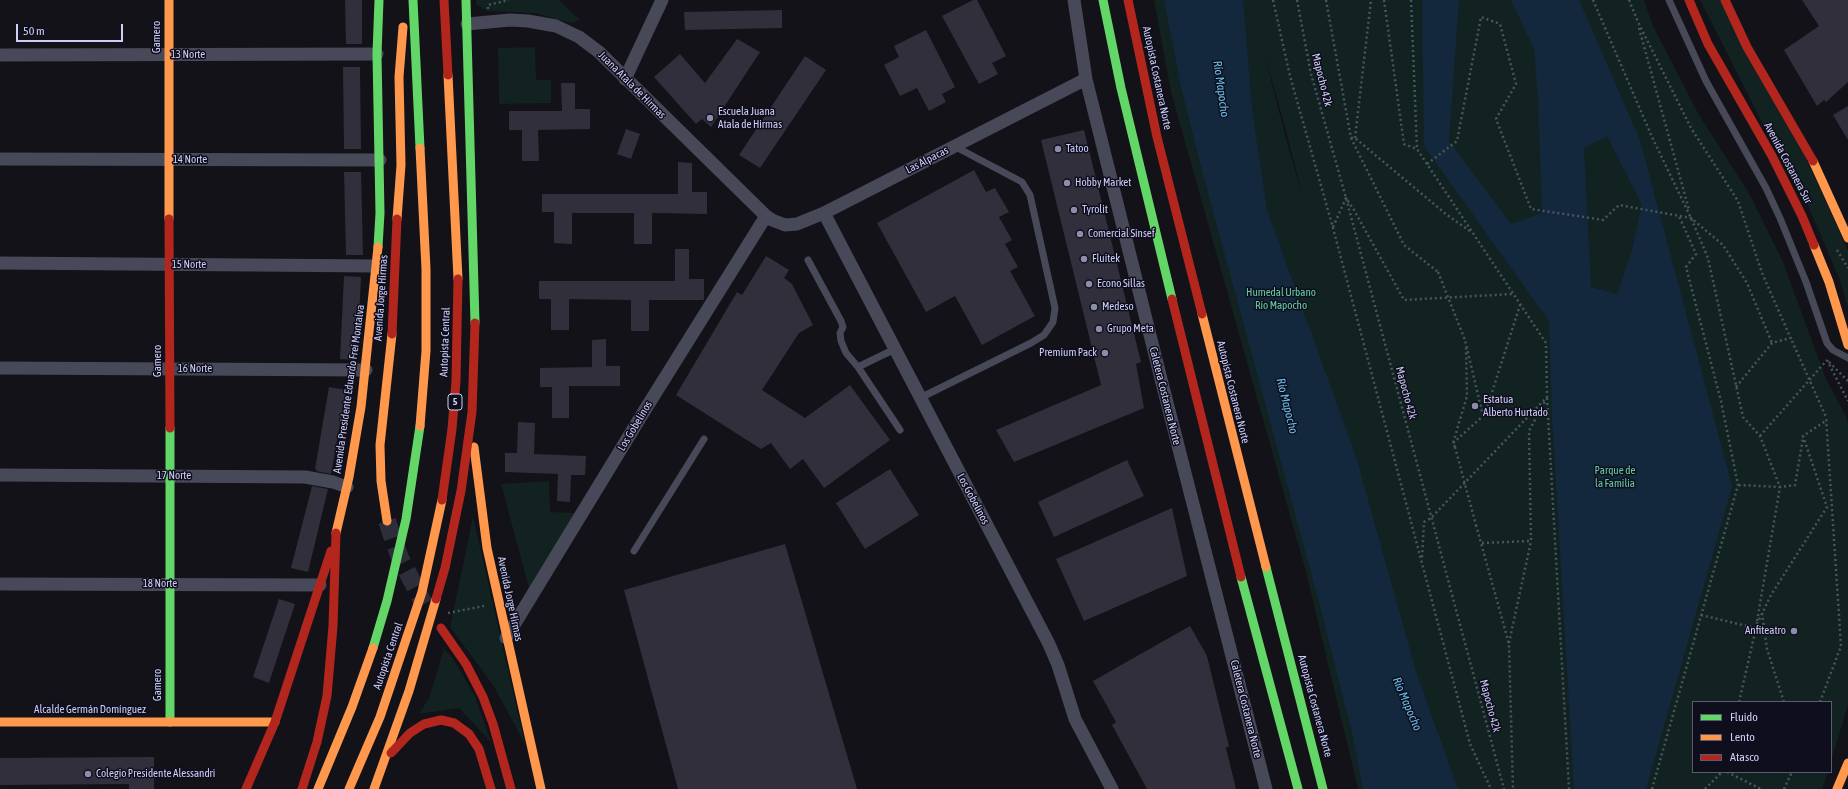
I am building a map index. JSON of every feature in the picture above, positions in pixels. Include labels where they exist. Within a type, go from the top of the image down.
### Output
[{"type":"main road","name":"Gamero","points":[[169,0],[170,722]]},
{"type":"main road","name":"Avenida Presidente Eduardo Frei Montalva","points":[[246,789],[275,722],[336,533],[347,487],[366,370],[377,266],[380,213],[382,58],[379,0]]},
{"type":"main road","points":[[397,219],[401,165],[399,77],[401,43],[407,0]]},
{"type":"main road","name":"Autopista Central","points":[[318,789],[358,693],[385,608],[406,518],[419,435],[426,351],[426,283],[413,0]]},
{"type":"main road","name":"Autopista Central","points":[[349,789],[382,710],[422,592],[440,511],[450,443],[456,381],[458,287],[444,0]]},
{"type":"main road","points":[[374,789],[411,684],[432,617],[453,529],[462,483],[472,412],[475,300],[466,0]]},
{"type":"main road","points":[[1103,0],[1126,112],[1167,282],[1230,536],[1298,789]]},
{"type":"main road","name":"Autopista Costanera Norte","points":[[1128,0],[1157,137],[1323,789]]},
{"type":"main road","name":"Avenida Costanera Sur","points":[[1688,0],[1708,44],[1772,156],[1802,216],[1829,282],[1848,345]]},
{"type":"main road","name":"Avenida Costanera Sur","points":[[1725,0],[1747,47],[1785,111],[1820,175],[1848,238]]},
{"type":"main road","points":[[390,129],[397,219]]},
{"type":"main road","name":"Avenida Jorge Hirmas","points":[[387,521],[381,481],[380,445],[393,316],[397,219]]},
{"type":"main road","name":"Avenida Jorge Hirmas","points":[[472,412],[475,461],[483,523],[506,638],[541,789]]},
{"type":"main road","points":[[302,789],[317,742],[326,696],[333,626],[336,533]]},
{"type":"main road","points":[[441,628],[466,664],[483,696],[493,724],[511,789]]},
{"type":"main road","points":[[384,762],[402,740],[418,727],[434,720],[448,721],[462,728],[474,742],[482,757],[491,789]]},
{"type":"main road","name":"Alcalde Germán Domínguez","points":[[0,722],[275,722]]},
{"type":"main road","points":[[1837,789],[1848,763]]},
{"type":"street","points":[[625,79],[662,0]]},
{"type":"street","name":"Caletera Costanera Norte","points":[[1074,0],[1086,78],[1266,789]]},
{"type":"street","name":"Juana Atala de Hirmas","points":[[467,24],[528,20],[556,26],[574,34],[590,44],[766,216]]},
{"type":"street","name":"13 Norte","points":[[0,55],[170,55],[382,58]]},
{"type":"street","name":"Las Alpacas","points":[[766,216],[778,223],[791,225],[803,222],[824,213],[1086,78]]},
{"type":"street","name":"14 Norte","points":[[0,159],[380,160]]},
{"type":"street","name":"Los Gobelinos","points":[[824,213],[1049,644],[1058,665],[1075,719],[1112,789]]},
{"type":"street","name":"Los Gobelinos","points":[[506,638],[639,419],[766,216]]},
{"type":"street","name":"15 Norte","points":[[0,263],[377,266]]},
{"type":"street","name":"16 Norte","points":[[0,368],[366,370]]},
{"type":"street","name":"17 Norte","points":[[0,475],[305,477],[333,482],[347,487]]},
{"type":"street","name":"18 Norte","points":[[0,584],[320,585]]},
{"type":"lane","points":[[1669,0],[1706,81],[1766,188],[1780,218],[1806,282],[1827,343],[1833,350],[1848,358]]},
{"type":"lane","points":[[920,398],[1031,343],[1044,335],[1053,322],[1056,308],[1030,195],[1022,182],[954,146]]},
{"type":"lane","points":[[808,260],[841,321],[843,327],[840,333],[841,341],[846,353],[858,366],[900,430]]},
{"type":"lane","points":[[858,366],[895,349]]},
{"type":"lane","points":[[634,551],[704,439]]},
{"type":"path","points":[[491,4],[509,0]]},
{"type":"path","points":[[1273,0],[1290,76],[1333,228],[1470,744],[1492,789]]},
{"type":"path","name":"Mapocho 42k","points":[[1296,0],[1311,74],[1346,198],[1504,789]]},
{"type":"path","points":[[1326,0],[1353,138],[1404,245],[1438,272],[1466,342],[1483,416]]},
{"type":"path","points":[[1353,138],[1371,0]]},
{"type":"path","points":[[1384,0],[1404,144],[1417,148]]},
{"type":"path","points":[[1411,0],[1417,148],[1512,294],[1546,342],[1547,397],[1569,789]]},
{"type":"path","points":[[1593,0],[1652,137],[1691,218],[1708,258],[1743,417],[1760,436],[1780,487],[1756,628],[1739,701]]},
{"type":"path","points":[[1629,0],[1638,22],[1691,128],[1738,201],[1762,273],[1826,418],[1841,646],[1820,701]]},
{"type":"path","points":[[1427,164],[1457,141],[1481,17],[1500,24],[1516,84],[1496,119],[1531,209],[1599,218],[1603,220],[1619,206],[1691,218],[1723,245],[1748,283],[1772,343]]},
{"type":"path","points":[[1638,22],[1691,218]]},
{"type":"path","points":[[1353,138],[1447,215],[1472,232]]},
{"type":"path","points":[[1333,228],[1346,198]]},
{"type":"path","points":[[1346,198],[1404,300],[1512,294]]},
{"type":"path","points":[[1652,789],[1738,485],[1721,401],[1686,267],[1696,254],[1677,216]]},
{"type":"path","points":[[1453,443],[1483,416],[1486,411],[1520,305]]},
{"type":"path","points":[[1736,387],[1772,343],[1791,340]]},
{"type":"path","points":[[1466,342],[1467,396],[1453,443],[1509,644]]},
{"type":"path","points":[[1760,436],[1827,360]]},
{"type":"path","points":[[1827,360],[1848,381]]},
{"type":"path","points":[[1827,360],[1848,401]]},
{"type":"path","points":[[1422,560],[1424,522],[1431,518],[1547,397]]},
{"type":"path","points":[[1513,789],[1509,644],[1530,541],[1529,431],[1547,397]]},
{"type":"path","points":[[1738,485],[1780,487],[1795,485],[1803,436],[1826,418]]},
{"type":"path","points":[[1756,628],[1762,612],[1827,508],[1803,436]]},
{"type":"path","points":[[1482,543],[1530,541]]},
{"type":"path","points":[[432,617],[499,603]]},
{"type":"path","points":[[1762,612],[1767,649],[1784,701]]},
{"type":"path","points":[[1701,615],[1756,628]]},
{"type":"path","points":[[1705,789],[1721,773]]},
{"type":"path","points":[[1729,773],[1761,789]]},
{"type":"path","points":[[1784,789],[1792,773]]},
{"type":"green space","points":[[476,0],[559,0],[580,20],[571,23],[535,13],[487,11],[476,4]]},
{"type":"green space","name":"Parque de la Familia","points":[[1154,0],[1644,0],[1653,26],[1699,115],[1749,193],[1783,262],[1826,379],[1847,418],[1848,424],[1848,705],[1832,758],[1832,701],[1692,701],[1692,773],[1828,773],[1822,789],[1358,789],[1306,572],[1171,92]],"holes":[[[1264,52],[1285,127],[1302,193],[1288,147]]]},
{"type":"green space","points":[[1700,0],[1720,0],[1806,158],[1848,251],[1848,308],[1840,280],[1807,203],[1762,122]]},
{"type":"green space","points":[[535,47],[536,80],[551,80],[551,103],[499,104],[498,48]]},
{"type":"green space","points":[[549,481],[550,512],[575,513],[529,588],[501,484]]},
{"type":"green space","points":[[473,517],[525,744],[493,685],[450,627]]},
{"type":"green space","points":[[444,649],[452,657],[474,694],[491,742],[459,708],[419,714],[429,698]]},
{"type":"water","name":"Humedal Urbano Río Mapocho","points":[[1164,0],[1243,0],[1252,109],[1267,210],[1356,457],[1417,675],[1458,789],[1363,789],[1352,732],[1320,606],[1203,174],[1181,87]]},
{"type":"water","points":[[1422,0],[1459,0],[1449,141],[1511,224],[1542,213],[1538,98],[1534,49],[1511,0],[1579,0],[1640,140],[1732,486],[1646,789],[1574,789],[1552,416],[1549,321],[1424,146]],"holes":[[[1607,136],[1642,205],[1631,253],[1617,294],[1591,287],[1584,148]]]},
{"type":"building","points":[[345,0],[362,0],[362,44],[346,44]]},
{"type":"building","points":[[973,0],[977,0],[1006,56],[992,63],[998,74],[979,84],[942,16]]},
{"type":"building","points":[[1802,0],[1848,0],[1848,82],[1826,102],[1824,100],[1817,106],[1784,50],[1819,26]]},
{"type":"building","points":[[782,10],[782,28],[685,30],[684,12]]},
{"type":"building","points":[[926,30],[955,87],[942,94],[946,102],[929,111],[917,88],[900,96],[884,65],[899,57],[894,46]]},
{"type":"building","points":[[737,39],[760,52],[711,127],[702,119],[696,124],[654,77],[680,54],[705,83]]},
{"type":"building","points":[[805,56],[826,70],[760,168],[739,155]]},
{"type":"building","points":[[343,67],[360,67],[361,149],[344,149]]},
{"type":"building","points":[[561,83],[575,83],[575,109],[590,109],[590,129],[538,130],[539,161],[522,161],[522,130],[509,130],[509,111],[562,111]]},
{"type":"building","points":[[1848,106],[1848,140],[1833,115]]},
{"type":"building","points":[[626,129],[640,134],[631,159],[617,154]]},
{"type":"building","points":[[1084,130],[1141,362],[1136,364],[1144,408],[1014,462],[996,430],[1101,385],[1041,140]]},
{"type":"building","points":[[678,162],[692,163],[692,192],[707,192],[707,214],[652,213],[652,244],[634,244],[634,213],[572,213],[572,244],[554,243],[554,212],[542,212],[542,194],[678,194]]},
{"type":"building","points":[[974,170],[986,192],[995,188],[1009,212],[999,217],[1012,240],[1005,244],[1018,267],[1010,271],[1035,316],[982,345],[955,296],[926,312],[877,223]]},
{"type":"building","points":[[344,172],[361,172],[363,255],[346,255]]},
{"type":"building","points":[[675,249],[689,249],[689,279],[704,279],[704,300],[649,300],[649,331],[631,331],[631,300],[569,299],[569,330],[551,330],[551,299],[539,299],[539,281],[675,281]]},
{"type":"building","points":[[766,256],[789,270],[784,278],[792,284],[813,325],[799,333],[762,390],[805,418],[850,385],[890,440],[824,488],[803,459],[790,469],[771,443],[761,449],[676,395],[737,292],[742,295]]},
{"type":"building","points":[[344,276],[361,277],[359,319],[354,360],[340,359]]},
{"type":"building","points":[[606,339],[606,366],[620,366],[620,386],[569,386],[569,418],[552,418],[552,387],[540,387],[540,368],[592,367],[592,340]]},
{"type":"building","points":[[329,387],[346,390],[331,474],[316,471],[317,469],[315,469]]},
{"type":"building","points":[[518,422],[535,423],[534,454],[586,456],[585,475],[571,475],[570,502],[557,501],[558,474],[505,472],[505,453],[517,453]]},
{"type":"building","points":[[1127,460],[1144,496],[1054,537],[1038,502]]},
{"type":"building","points":[[890,469],[919,515],[865,549],[836,503]]},
{"type":"building","points":[[312,486],[328,489],[308,572],[291,568]]},
{"type":"building","points":[[1172,508],[1187,576],[1084,621],[1056,559]]},
{"type":"building","points":[[785,544],[857,789],[678,789],[624,590]]},
{"type":"building","points":[[279,599],[295,604],[269,683],[253,677]]},
{"type":"building","points":[[1190,626],[1207,656],[1229,746],[1226,748],[1236,789],[1147,789],[1112,725],[1116,722],[1093,681]]},
{"type":"building","name":"Colegio Presidente Alessandri","points":[[154,757],[154,789],[129,789],[129,784],[0,785],[0,758]]},
{"type":"tunnel","points":[[387,521],[400,558],[424,604]]},
{"type":"traffic: fast","points":[[378,247],[380,213],[377,54],[379,0]]},
{"type":"traffic: fast","points":[[413,0],[420,148]]},
{"type":"traffic: fast","points":[[466,0],[475,323]]},
{"type":"traffic: fast","points":[[1103,0],[1121,88],[1172,299]]},
{"type":"traffic: fast","points":[[373,648],[387,601],[406,519],[420,426]]},
{"type":"traffic: fast","points":[[170,428],[170,722]]},
{"type":"traffic: fast","points":[[1266,567],[1323,789]]},
{"type":"traffic: fast","points":[[1241,577],[1298,789]]},
{"type":"traffic: slow","points":[[169,0],[169,219]]},
{"type":"traffic: slow","points":[[397,219],[401,165],[399,77],[403,27]]},
{"type":"traffic: slow","points":[[448,75],[458,279]]},
{"type":"traffic: slow","points":[[420,148],[426,269],[426,351],[420,426]]},
{"type":"traffic: slow","points":[[1813,161],[1848,238]]},
{"type":"traffic: slow","points":[[1814,245],[1829,282],[1848,345]]},
{"type":"traffic: slow","points":[[336,533],[349,477],[361,407],[378,247]]},
{"type":"traffic: slow","points":[[1202,314],[1266,567]]},
{"type":"traffic: slow","points":[[387,521],[381,481],[380,445],[392,334]]},
{"type":"traffic: slow","points":[[474,447],[487,548],[541,789]]},
{"type":"traffic: slow","points":[[349,789],[380,717],[422,592],[442,500]]},
{"type":"traffic: slow","points":[[374,789],[409,691],[436,599]]},
{"type":"traffic: slow","points":[[318,789],[352,707],[373,648]]},
{"type":"traffic: slow","points":[[0,722],[275,722]]},
{"type":"traffic: slow","points":[[1837,789],[1848,763]]},
{"type":"traffic: jam","points":[[444,0],[448,75]]},
{"type":"traffic: jam","points":[[1128,0],[1157,137],[1202,314]]},
{"type":"traffic: jam","points":[[1689,0],[1708,44],[1772,156],[1802,216],[1814,245]]},
{"type":"traffic: jam","points":[[1725,0],[1747,47],[1813,161]]},
{"type":"traffic: jam","points":[[169,219],[170,428]]},
{"type":"traffic: jam","points":[[392,334],[397,219]]},
{"type":"traffic: jam","points":[[442,500],[452,429],[456,381],[458,279]]},
{"type":"traffic: jam","points":[[1172,299],[1241,577]]},
{"type":"traffic: jam","points":[[436,599],[445,568],[461,491],[472,412],[475,323]]},
{"type":"traffic: jam","points":[[302,789],[317,742],[327,696],[333,626],[336,533]]},
{"type":"traffic: jam","points":[[246,789],[275,722],[331,551]]},
{"type":"traffic: jam","points":[[441,628],[466,664],[483,697],[493,724],[511,789]]},
{"type":"traffic: jam","points":[[391,753],[410,733],[424,724],[441,720],[454,723],[469,734],[479,749],[491,789]]},
{"type":"place","name":"Escuela Juana Atala de Hirmas","points":[[710,118]]},
{"type":"place","name":"Tatoo","points":[[1058,149]]},
{"type":"place","name":"Hobby Market","points":[[1067,183]]},
{"type":"place","name":"Tyrolit","points":[[1074,210]]},
{"type":"place","name":"Comercial Sinsef","points":[[1080,234]]},
{"type":"place","name":"Fluitek","points":[[1084,259]]},
{"type":"place","name":"Econo Sillas","points":[[1089,284]]},
{"type":"place","name":"Medeso","points":[[1094,307]]},
{"type":"place","name":"Grupo Meta","points":[[1099,329]]},
{"type":"place","name":"Premium Pack","points":[[1105,353]]},
{"type":"place","name":"Estatua Alberto Hurtado","points":[[1475,406]]},
{"type":"place","name":"Anfiteatro","points":[[1794,631]]},
{"type":"place","name":"Colegio Presidente Alessandri","points":[[88,774]]},
{"type":"water label","name":"Río Mapocho","points":[[1221,89]]},
{"type":"water label","name":"Río Mapocho","points":[[1287,406]]},
{"type":"water label","name":"Río Mapocho","points":[[1407,704]]}]
